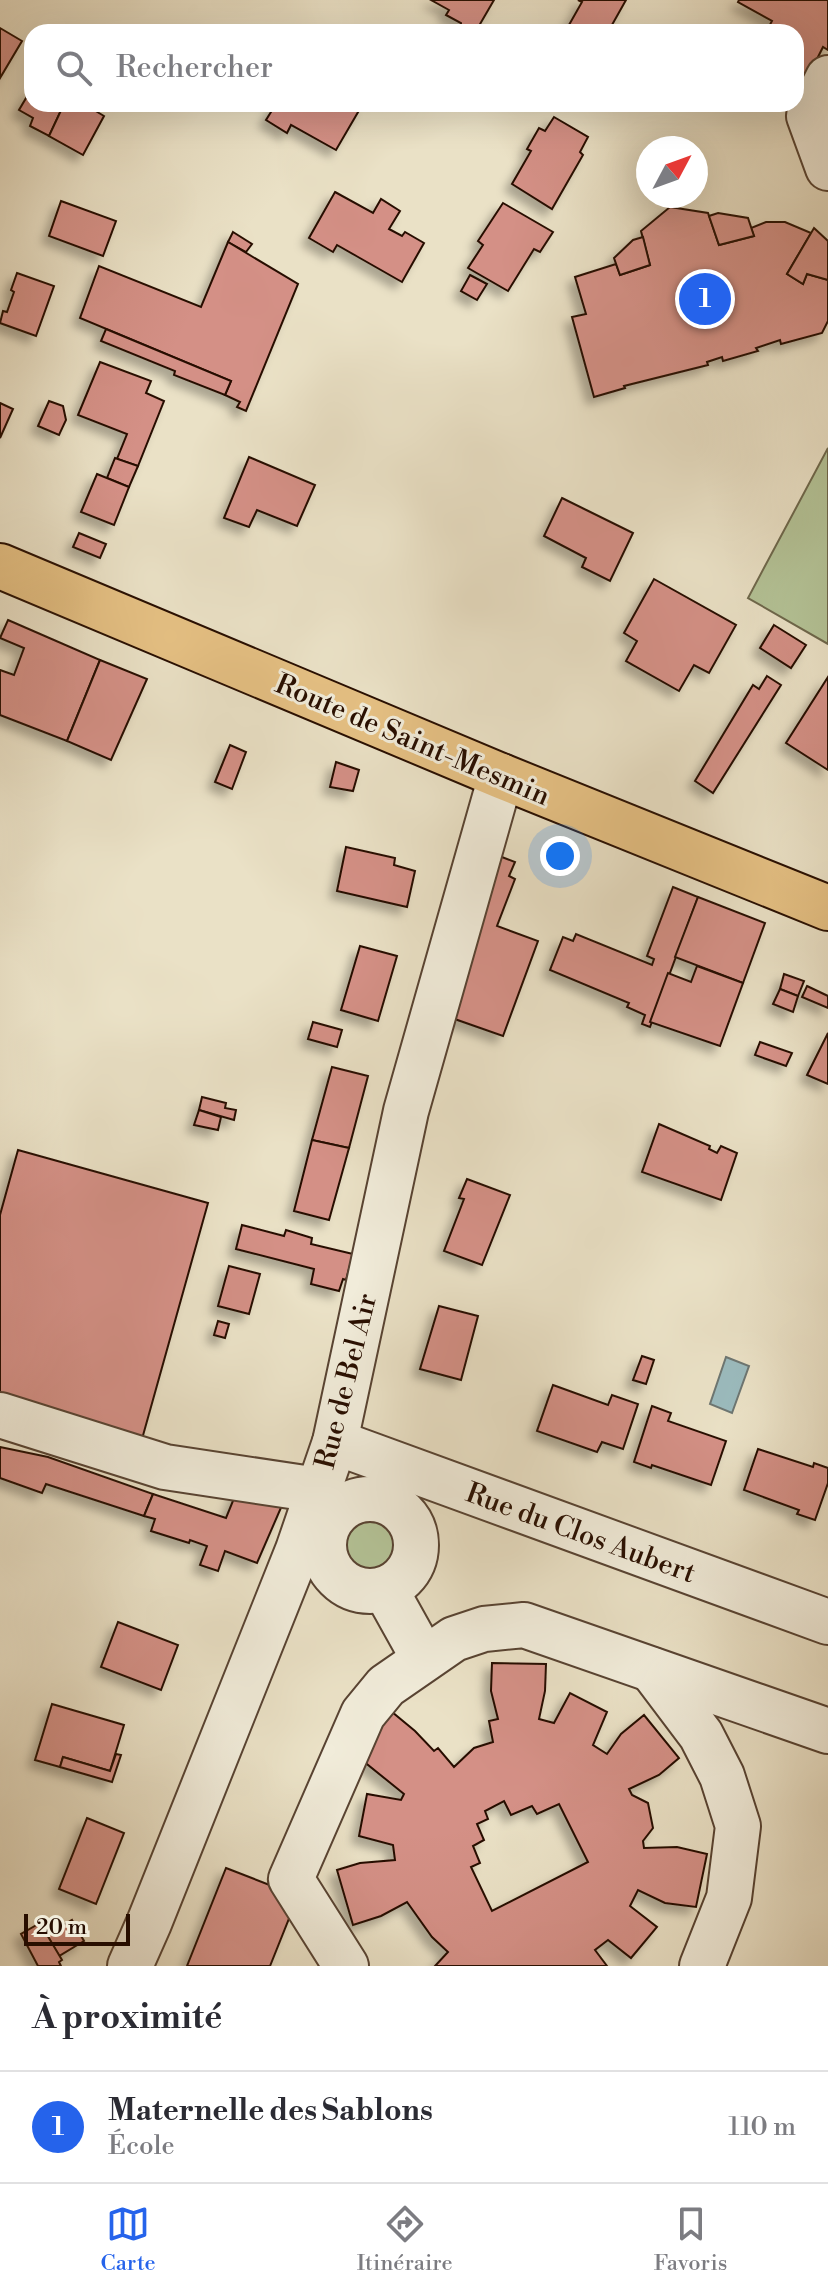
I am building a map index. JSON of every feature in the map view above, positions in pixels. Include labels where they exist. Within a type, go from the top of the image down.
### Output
[{"type":"main road","name":"Route de Saint-Mesmin","points":[[0,566],[501,776],[828,908]]},
{"type":"street","points":[[828,78],[809,116],[828,168]]},
{"type":"street","name":"Rue de Bel Air","points":[[130,1966],[317,1516],[406,1111],[501,776]]},
{"type":"street","points":[[0,1415],[317,1516],[336,1513],[355,1501],[371,1499],[394,1484],[402,1512],[412,1525],[415,1536],[412,1565],[402,1578],[385,1589],[367,1591],[351,1588],[327,1564],[317,1516]]},
{"type":"street","name":"Rue du Clos Aubert","points":[[335,1442],[394,1484],[828,1622]]},
{"type":"street","points":[[385,1589],[424,1659]]},
{"type":"street","points":[[346,1966],[291,1879],[363,1714],[386,1686],[454,1639],[484,1629],[524,1625],[828,1731]]},
{"type":"street","points":[[652,1670],[701,1735],[722,1776],[738,1826],[729,1898],[702,1966]]},
{"type":"green space","points":[[828,448],[828,644],[748,598]]},
{"type":"green space","points":[[370,1513],[381,1515],[391,1522],[398,1532],[398,1554],[391,1564],[381,1571],[370,1573],[359,1571],[349,1564],[342,1554],[340,1543],[342,1532],[349,1522],[359,1515]]},
{"type":"water","points":[[726,1357],[749,1366],[732,1413],[710,1404]]},
{"type":"building","points":[[431,0],[494,0],[480,24],[461,24],[446,15],[449,10]]},
{"type":"building","points":[[578,0],[626,0],[612,24],[570,24],[582,2]]},
{"type":"building","points":[[828,0],[828,50],[823,47],[804,85],[804,24],[770,24],[772,21],[738,2]]},
{"type":"building","points":[[0,28],[22,41],[0,78]]},
{"type":"building","points":[[24,102],[24,112],[60,112],[49,136],[30,126],[33,118],[19,110]]},
{"type":"building","points":[[60,112],[97,112],[104,116],[83,155],[49,136]]},
{"type":"building","points":[[271,112],[358,112],[336,150],[291,125],[287,133],[266,120]]},
{"type":"building","points":[[554,117],[588,137],[580,152],[583,155],[552,209],[512,184],[531,151],[527,149],[539,128],[545,131]]},
{"type":"building","points":[[335,192],[373,213],[381,199],[400,211],[389,229],[402,236],[405,232],[424,243],[402,282],[337,245],[333,252],[309,238]]},
{"type":"building","points":[[61,201],[116,221],[103,256],[49,236]]},
{"type":"building","points":[[503,203],[553,232],[540,252],[534,249],[508,291],[468,268],[483,245],[478,241]]},
{"type":"building","points":[[669,208],[676,208],[708,213],[719,245],[754,236],[751,228],[766,222],[785,222],[811,233],[787,274],[803,284],[807,274],[828,280],[828,321],[822,333],[781,344],[780,340],[756,348],[758,351],[723,361],[722,357],[707,362],[708,365],[624,386],[594,397],[572,317],[586,314],[575,277],[616,264],[620,275],[650,265],[641,231]]},
{"type":"building","points":[[718,213],[748,218],[754,236],[719,245],[709,216]]},
{"type":"building","points":[[814,228],[828,241],[828,280],[807,274],[803,284],[787,274]]},
{"type":"building","points":[[233,232],[252,244],[246,252],[228,242]]},
{"type":"building","points":[[643,237],[650,265],[620,275],[614,258],[633,240]]},
{"type":"building","points":[[228,242],[298,284],[246,411],[237,407],[240,402],[225,395],[231,381],[80,318],[99,266],[201,307]]},
{"type":"building","points":[[17,273],[54,286],[36,336],[0,323],[14,292],[11,290]]},
{"type":"building","points":[[470,275],[487,284],[477,300],[461,291]]},
{"type":"building","points":[[106,329],[231,381],[225,395],[101,341]]},
{"type":"building","points":[[100,362],[151,381],[146,393],[164,401],[138,466],[117,459],[127,434],[78,415]]},
{"type":"building","points":[[49,401],[63,406],[66,420],[59,435],[38,426]]},
{"type":"building","points":[[0,403],[13,409],[0,438]]},
{"type":"building","points":[[249,457],[315,485],[297,526],[257,510],[249,527],[224,518]]},
{"type":"building","points":[[115,458],[138,466],[129,487],[107,478]]},
{"type":"building","points":[[97,474],[129,487],[114,525],[81,512]]},
{"type":"building","points":[[562,498],[633,533],[610,581],[582,567],[586,558],[544,536]]},
{"type":"building","points":[[79,533],[106,544],[100,558],[73,547]]},
{"type":"building","points":[[654,579],[736,625],[709,673],[694,665],[679,691],[626,661],[637,641],[624,633]]},
{"type":"building","points":[[8,620],[100,660],[67,741],[0,715],[0,670],[14,675],[24,648],[0,638]]},
{"type":"building","points":[[774,625],[806,645],[791,668],[760,648]]},
{"type":"building","points":[[100,660],[147,679],[111,760],[67,741]]},
{"type":"building","points":[[767,676],[781,685],[713,793],[695,781],[753,685],[759,689]]},
{"type":"building","points":[[828,677],[828,770],[786,743]]},
{"type":"building","points":[[230,745],[246,752],[232,789],[215,782]]},
{"type":"building","points":[[336,762],[359,770],[353,791],[330,787]]},
{"type":"building","points":[[346,847],[395,858],[394,865],[415,871],[407,907],[337,891]]},
{"type":"building","points":[[494,854],[515,862],[509,876],[515,879],[497,926],[538,941],[503,1036],[449,1017]]},
{"type":"building","points":[[673,887],[698,897],[650,1027],[642,1024],[645,1015],[627,1007],[629,1003],[550,970],[563,937],[573,941],[576,934],[652,965],[654,959],[647,956]]},
{"type":"building","points":[[698,897],[765,923],[743,983],[675,957]]},
{"type":"building","points":[[360,946],[397,956],[378,1021],[341,1010]]},
{"type":"building","points":[[697,966],[743,983],[720,1046],[650,1022],[668,973],[691,982]]},
{"type":"building","points":[[784,974],[804,981],[798,996],[780,989]]},
{"type":"building","points":[[807,986],[828,996],[828,1008],[802,997]]},
{"type":"building","points":[[780,989],[798,996],[793,1012],[773,1004]]},
{"type":"building","points":[[313,1022],[342,1030],[337,1047],[308,1039]]},
{"type":"building","points":[[828,1033],[828,1084],[807,1075]]},
{"type":"building","points":[[760,1042],[792,1053],[786,1066],[755,1055]]},
{"type":"building","points":[[332,1067],[368,1076],[349,1148],[312,1140]]},
{"type":"building","points":[[202,1097],[226,1103],[225,1108],[236,1110],[234,1120],[199,1110]]},
{"type":"building","points":[[199,1110],[221,1117],[218,1130],[194,1125]]},
{"type":"building","points":[[659,1124],[710,1146],[709,1149],[717,1153],[721,1146],[737,1153],[721,1200],[642,1172]]},
{"type":"building","points":[[312,1140],[349,1148],[329,1220],[294,1211]]},
{"type":"building","points":[[18,1150],[208,1203],[142,1439],[0,1399],[0,1215]]},
{"type":"building","points":[[467,1179],[510,1195],[482,1265],[444,1251],[464,1199],[459,1198]]},
{"type":"building","points":[[242,1225],[284,1236],[286,1230],[312,1238],[311,1244],[353,1254],[346,1280],[343,1279],[339,1291],[311,1284],[314,1269],[236,1249]]},
{"type":"building","points":[[229,1266],[260,1274],[249,1314],[218,1306]]},
{"type":"building","points":[[439,1306],[478,1316],[461,1380],[420,1369]]},
{"type":"building","points":[[218,1321],[229,1324],[225,1338],[214,1335]]},
{"type":"building","points":[[642,1356],[654,1360],[646,1384],[633,1380]]},
{"type":"building","points":[[553,1385],[608,1405],[612,1395],[638,1404],[623,1449],[602,1442],[597,1452],[537,1431]]},
{"type":"building","points":[[652,1406],[671,1413],[668,1421],[726,1441],[711,1485],[634,1462]]},
{"type":"building","points":[[0,1447],[48,1457],[153,1494],[144,1516],[46,1484],[42,1493],[0,1478]]},
{"type":"building","points":[[758,1449],[813,1467],[814,1463],[828,1468],[828,1483],[815,1520],[797,1514],[799,1510],[744,1490]]},
{"type":"building","points":[[239,1486],[283,1503],[257,1563],[225,1551],[218,1571],[200,1565],[207,1546],[151,1531],[155,1519],[144,1516],[153,1494],[226,1518]]},
{"type":"building","points":[[118,1622],[178,1645],[161,1690],[101,1667]]},
{"type":"building","points":[[492,1663],[546,1664],[545,1691],[539,1719],[554,1723],[570,1693],[607,1712],[593,1745],[607,1754],[621,1734],[644,1715],[679,1758],[659,1775],[629,1789],[632,1795],[648,1803],[653,1828],[643,1841],[644,1848],[677,1847],[707,1854],[696,1907],[665,1903],[638,1890],[630,1906],[657,1927],[631,1958],[608,1940],[595,1950],[607,1966],[435,1966],[448,1952],[432,1937],[407,1902],[381,1916],[353,1925],[337,1870],[360,1863],[395,1860],[393,1845],[359,1836],[367,1794],[401,1800],[404,1794],[357,1756],[392,1712],[434,1751],[438,1748],[454,1767],[474,1748],[493,1742],[489,1721],[498,1719],[491,1691]],"holes":[[[504,1801],[511,1815],[532,1806],[537,1814],[559,1804],[588,1862],[492,1911],[471,1867],[480,1863],[473,1846],[484,1840],[477,1824],[488,1819],[485,1811]]]},
{"type":"building","points":[[52,1704],[124,1725],[110,1771],[63,1757],[60,1767],[35,1760]]},
{"type":"building","points":[[116,1754],[121,1755],[112,1782],[60,1767],[63,1757],[110,1771]]},
{"type":"building","points":[[87,1818],[124,1833],[96,1904],[59,1889]]},
{"type":"building","points":[[226,1868],[298,1896],[270,1966],[187,1966]]},
{"type":"building","points":[[72,1920],[84,1941],[59,1956],[47,1935]]},
{"type":"building","points":[[40,1923],[62,1960],[59,1962],[61,1966],[38,1966],[21,1934]]},
{"type":"place","name":"Maternelle des Sablons","points":[[705,299]]}]
